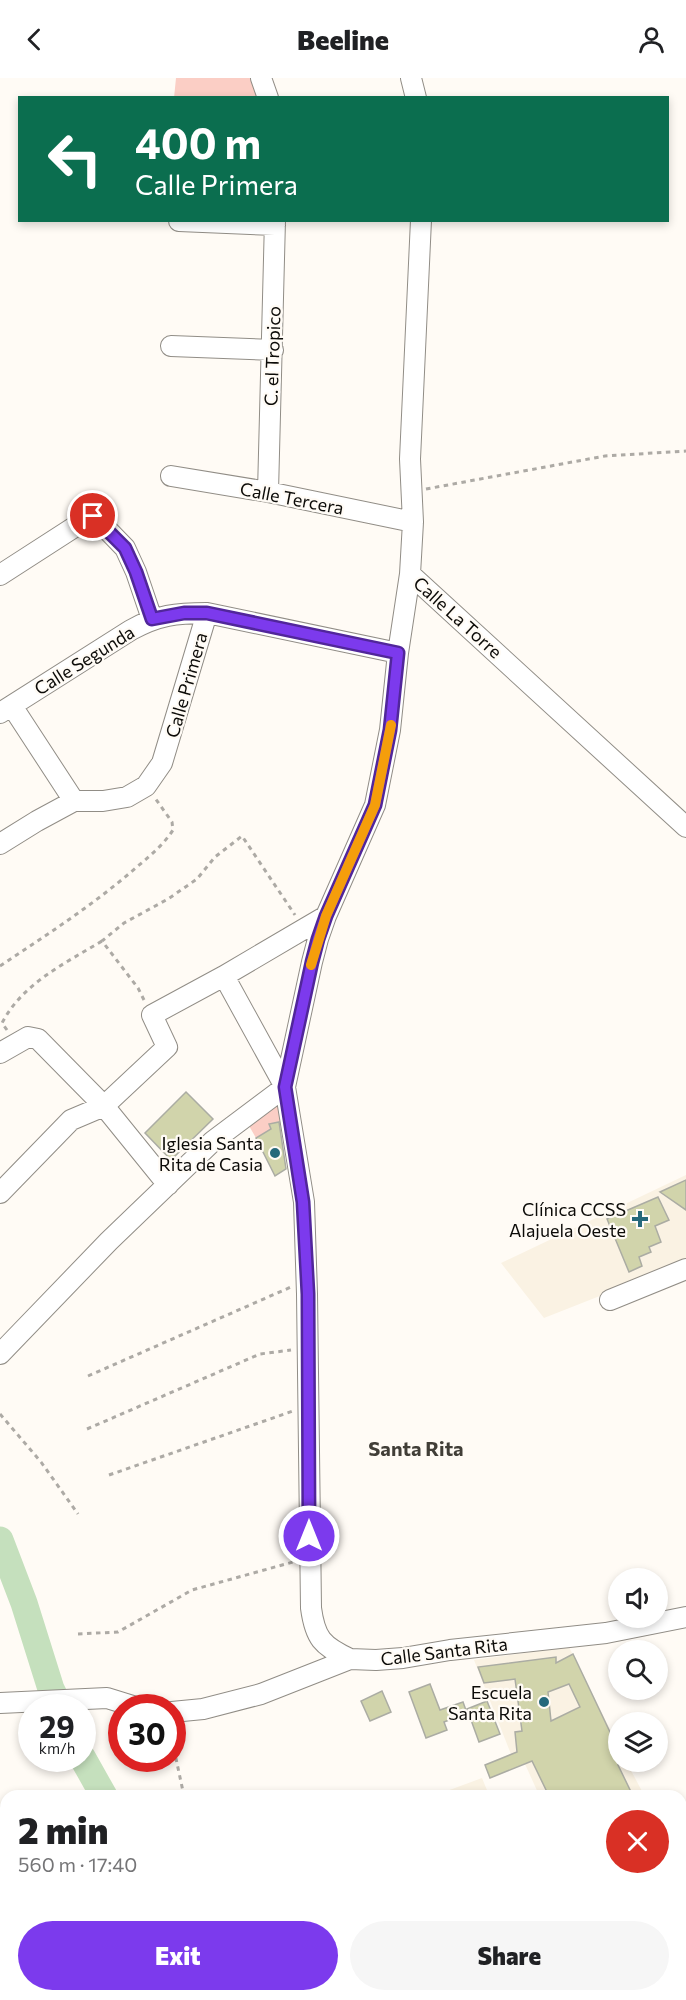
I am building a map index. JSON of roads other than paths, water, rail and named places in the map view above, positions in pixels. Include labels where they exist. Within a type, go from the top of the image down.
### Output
[{"type":"street","points":[[261,78],[267,96]]},
{"type":"street","points":[[411,78],[416,96]]},
{"type":"street","points":[[227,222],[275,223]]},
{"type":"street","name":"Calle La Torre","points":[[421,222],[410,459],[414,522],[410,574],[686,827]]},
{"type":"street","name":"C. el Tropico","points":[[268,492],[275,223]]},
{"type":"street","points":[[171,346],[273,350]]},
{"type":"street","name":"Calle Tercera","points":[[171,476],[268,492],[414,522]]},
{"type":"street","points":[[0,575],[93,516],[125,548],[152,619]]},
{"type":"street","points":[[2,1350],[109,1241],[213,1141],[285,1087],[312,962],[326,916],[375,805],[390,730],[398,653],[410,574]]},
{"type":"street","name":"Calle Segunda","points":[[6,710],[152,619],[184,613],[207,613]]},
{"type":"street","name":"Calle Primera","points":[[74,801],[103,801],[127,797],[146,786],[162,764],[207,613],[398,653]]},
{"type":"street","points":[[0,844],[74,801],[6,710]]},
{"type":"street","points":[[0,1193],[70,1120],[104,1106],[167,1047],[152,1015],[326,916]]},
{"type":"street","points":[[224,976],[285,1087],[303,1202],[307,1280],[311,1608],[315,1632],[321,1641],[333,1651],[350,1659]]},
{"type":"street","points":[[0,1053],[28,1037],[38,1039],[104,1106],[168,1185]]},
{"type":"street","points":[[610,1300],[686,1269]]},
{"type":"street","name":"Calle Santa Rita","points":[[186,1711],[203,1709],[261,1694],[350,1659],[403,1658],[450,1650],[606,1633],[686,1617]]},
{"type":"street","points":[[9,1703],[108,1698]]},
{"type":"waterway","points":[[0,1540],[24,1603],[54,1694]]},
{"type":"waterway","points":[[90,1772],[101,1790]]},
{"type":"place","name":"Iglesia Santa Rita de Casia","points":[[275,1153]]},
{"type":"place","name":"Clínica CCSS Alajuela Oeste","points":[[640,1219]]},
{"type":"place","name":"Escuela Santa Rita","points":[[544,1702]]},
{"type":"district","name":"Santa Rita","points":[[416,1448]]}]
